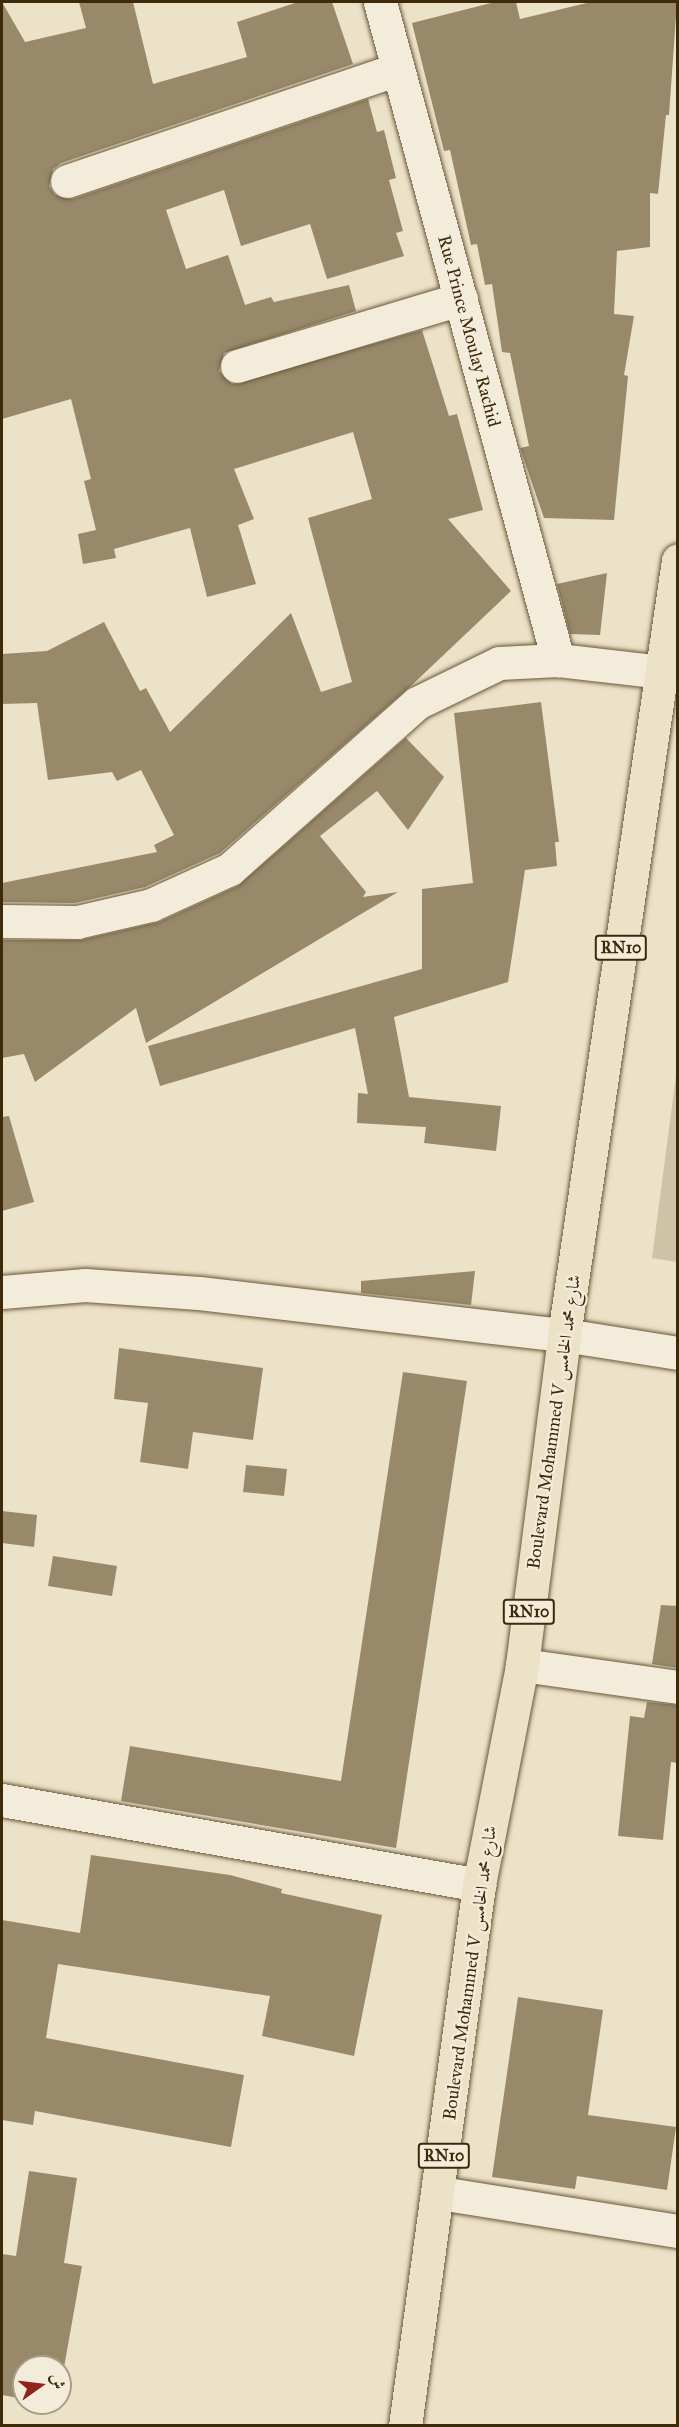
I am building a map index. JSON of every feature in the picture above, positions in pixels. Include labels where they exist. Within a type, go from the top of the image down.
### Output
[{"type":"main road","name":"Boulevard Mohammed V شارع محمد الخامس","points":[[405,2426],[440,2193],[478,1885],[522,1665],[564,1335],[678,560]]},
{"type":"street","name":"Rue Prince Moulay Rachid","points":[[380,2],[558,660]]},
{"type":"street","points":[[67,181],[398,69]]},
{"type":"street","points":[[237,366],[461,299]]},
{"type":"street","points":[[2,921],[77,922],[151,905],[231,869],[304,800],[417,704],[499,663],[558,660],[661,672]]},
{"type":"street","points":[[2,1292],[85,1285],[199,1293],[564,1335],[678,1353]]},
{"type":"street","points":[[522,1665],[678,1687]]},
{"type":"street","points":[[2,1800],[478,1885]]},
{"type":"street","points":[[440,2193],[678,2231]]},
{"type":"shaded area","points":[[677,1068],[678,1262],[652,1258]]},
{"type":"building","points":[[2,2],[25,42],[86,28],[79,2],[133,2],[153,84],[247,57],[237,22],[298,2],[332,2],[353,64],[61,163],[53,169],[49,186],[55,195],[73,199],[368,99],[377,132],[384,130],[396,178],[389,180],[403,231],[396,233],[404,256],[327,279],[310,224],[241,246],[224,190],[166,210],[186,269],[228,255],[245,305],[271,297],[274,302],[349,285],[356,311],[224,353],[219,371],[232,384],[422,330],[449,416],[457,414],[483,510],[448,519],[511,591],[413,684],[220,853],[145,887],[75,903],[2,902],[2,883],[157,852],[154,845],[174,835],[141,770],[117,781],[112,772],[48,780],[37,703],[2,704],[2,654],[47,651],[104,622],[140,691],[146,688],[170,732],[291,613],[321,692],[352,682],[308,518],[372,499],[353,432],[234,469],[254,519],[238,525],[256,584],[207,597],[190,528],[114,549],[116,558],[83,564],[78,534],[96,530],[84,481],[91,479],[71,399],[2,419]]},
{"type":"building","points":[[495,2],[516,2],[520,19],[591,2],[677,2],[669,115],[666,115],[658,194],[650,193],[650,247],[617,251],[614,314],[634,316],[624,375],[628,376],[614,520],[544,518],[520,448],[529,446],[510,353],[502,352],[492,284],[485,285],[477,244],[471,245],[450,150],[444,151],[412,23]]},
{"type":"building","points":[[607,573],[600,635],[570,634],[557,584]]},
{"type":"building","points":[[541,702],[559,842],[555,842],[557,866],[525,870],[508,982],[394,1017],[409,1097],[501,1106],[496,1151],[424,1143],[426,1127],[357,1123],[358,1093],[368,1094],[355,1028],[160,1086],[148,1046],[422,969],[422,889],[473,883],[454,713]]},
{"type":"building","points":[[406,738],[444,777],[408,830],[377,791],[320,836],[366,892],[363,897],[398,892],[146,1043],[136,1008],[35,1082],[24,1054],[2,1058],[2,940],[81,940],[159,922],[238,886]]},
{"type":"building","points":[[9,1116],[34,1202],[2,1211],[2,1117]]},
{"type":"building","points":[[475,1271],[471,1305],[361,1293],[361,1281]]},
{"type":"building","points":[[119,1348],[263,1368],[253,1440],[193,1432],[188,1469],[140,1462],[148,1403],[114,1399]]},
{"type":"building","points":[[403,1372],[467,1381],[396,1848],[121,1801],[130,1746],[341,1781]]},
{"type":"building","points":[[246,1465],[287,1469],[284,1496],[243,1492]]},
{"type":"building","points":[[2,1511],[37,1515],[34,1547],[2,1543]]},
{"type":"building","points":[[53,1556],[117,1566],[112,1596],[48,1586]]},
{"type":"building","points":[[661,1605],[678,1606],[678,1668],[652,1664]]},
{"type":"building","points":[[647,1702],[678,1705],[678,1763],[671,1762],[663,1840],[618,1836],[630,1716],[644,1718]]},
{"type":"building","points":[[91,1855],[230,1875],[282,1889],[281,1893],[382,1915],[354,2056],[262,2036],[270,1996],[58,1964],[46,2038],[244,2075],[231,2147],[35,2111],[33,2125],[2,2120],[2,1920],[80,1933]]},
{"type":"building","points":[[518,1997],[603,2010],[588,2115],[676,2127],[667,2190],[577,2176],[575,2189],[492,2177]]},
{"type":"building","points":[[29,2171],[77,2178],[64,2263],[82,2266],[66,2355],[12,2355],[12,2397],[2,2395],[2,2254],[16,2256]]}]
